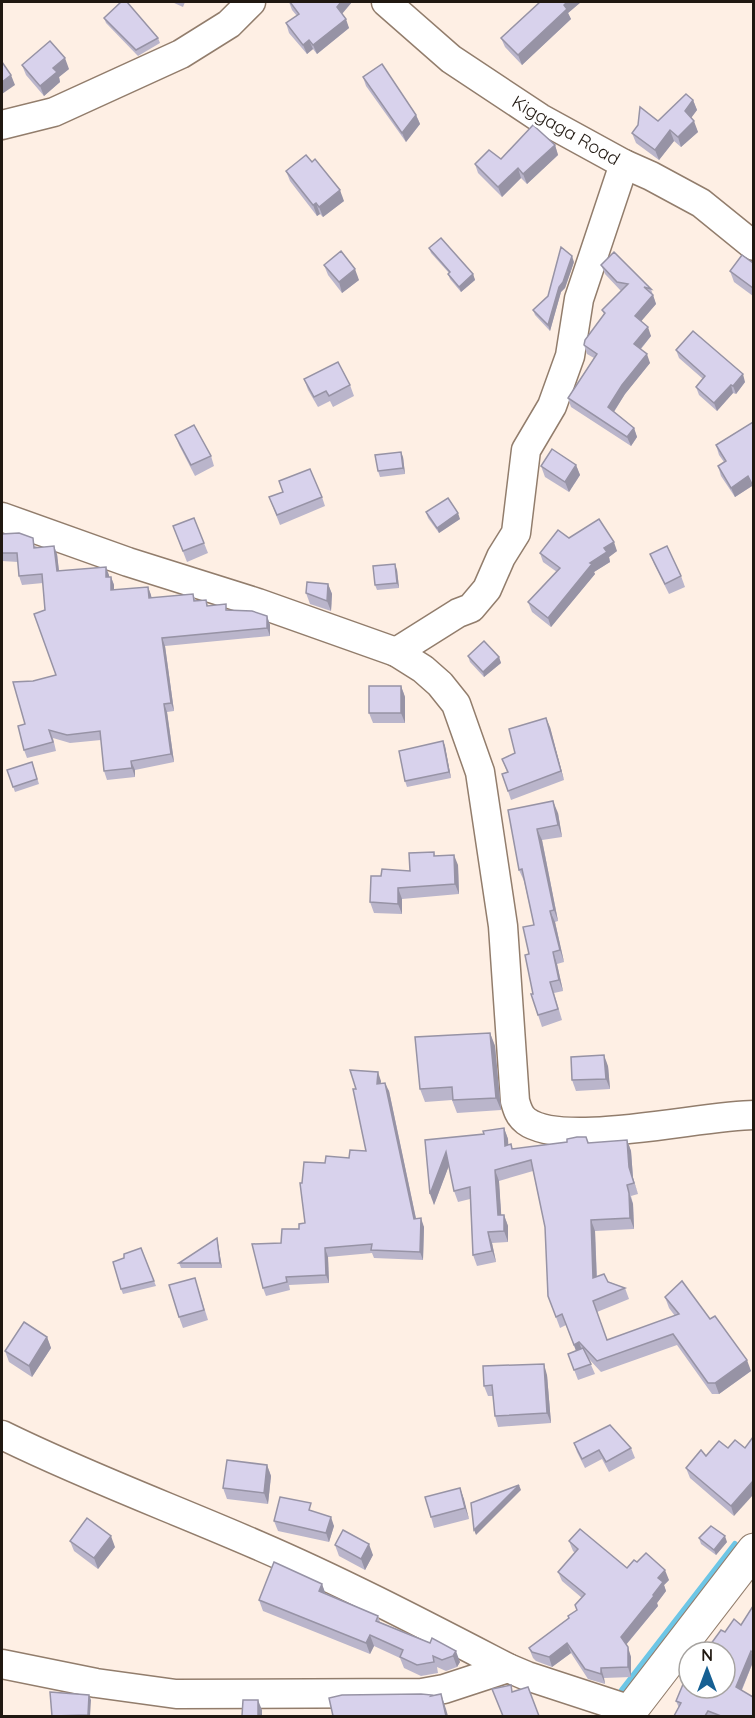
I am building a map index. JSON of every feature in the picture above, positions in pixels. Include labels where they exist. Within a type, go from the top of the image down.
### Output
[{"type":"main road","points":[[627,1713],[753,1550]]},
{"type":"street","points":[[2,125],[54,112],[182,54],[229,24],[251,2]]},
{"type":"street","name":"Kiggaga Road","points":[[386,2],[451,59],[540,118],[701,203],[753,246]]},
{"type":"street","points":[[396,652],[458,613],[471,608],[487,590],[501,557],[516,533],[526,450],[552,406],[570,356],[579,299],[624,164]]},
{"type":"street","points":[[2,517],[396,652],[423,669],[440,684],[456,704],[480,772],[503,926],[515,1101],[519,1114],[526,1121],[550,1130],[571,1132],[753,1115]]},
{"type":"street","points":[[2,1435],[53,1460],[257,1545],[363,1593],[508,1668],[627,1713]]},
{"type":"street","points":[[2,1664],[119,1687],[176,1694],[422,1693],[444,1689],[508,1668]]},
{"type":"building","points":[[121,2],[127,2],[158,38],[136,50],[104,18]]},
{"type":"building","points":[[290,2],[341,2],[337,7],[346,19],[313,45],[309,40],[303,45],[286,23],[299,14]]},
{"type":"building","points":[[540,2],[567,2],[564,5],[567,9],[518,55],[501,38]]},
{"type":"building","points":[[50,41],[65,58],[53,68],[57,72],[40,86],[22,65]]},
{"type":"building","points":[[2,62],[11,75],[2,82]]},
{"type":"building","points":[[382,64],[416,115],[402,133],[363,77]]},
{"type":"building","points":[[686,94],[693,100],[685,111],[694,121],[678,137],[670,130],[655,150],[632,133],[638,125],[640,107],[658,121]]},
{"type":"building","points":[[533,125],[555,145],[523,174],[518,168],[498,187],[475,164],[489,150],[501,159]]},
{"type":"building","points":[[306,155],[312,162],[315,159],[340,190],[319,207],[316,203],[313,205],[286,171]]},
{"type":"building","points":[[441,238],[473,274],[459,287],[448,274],[450,272],[429,248]]},
{"type":"building","points":[[561,247],[572,256],[559,287],[548,325],[533,310],[548,296]]},
{"type":"building","points":[[341,251],[355,269],[339,282],[324,265]]},
{"type":"building","points":[[614,252],[651,289],[644,287],[653,295],[635,316],[648,327],[634,344],[647,354],[608,407],[634,428],[627,437],[568,398],[597,354],[584,345],[585,340],[605,313],[602,310],[628,284],[617,282],[601,265]]},
{"type":"building","points":[[742,255],[753,263],[753,288],[730,271]]},
{"type":"building","points":[[693,331],[743,374],[714,403],[696,387],[705,376],[676,350]]},
{"type":"building","points":[[338,362],[350,385],[329,396],[326,391],[314,397],[304,379]]},
{"type":"building","points":[[753,422],[753,483],[748,476],[731,488],[718,466],[726,461],[716,445]]},
{"type":"building","points":[[194,425],[211,456],[191,465],[175,435]]},
{"type":"building","points":[[552,449],[576,465],[565,482],[541,466]]},
{"type":"building","points":[[401,452],[403,468],[378,471],[375,455]]},
{"type":"building","points":[[310,469],[322,497],[277,515],[269,497],[283,492],[279,481]]},
{"type":"building","points":[[448,498],[458,513],[437,528],[426,512]]},
{"type":"building","points":[[194,518],[204,543],[183,551],[173,526]]},
{"type":"building","points":[[599,519],[614,542],[604,548],[607,552],[590,563],[592,564],[548,618],[528,602],[560,568],[540,553],[558,530],[569,538]]},
{"type":"building","points":[[19,533],[33,538],[34,548],[54,546],[57,571],[106,567],[106,577],[111,577],[111,590],[148,587],[149,598],[193,594],[194,601],[206,600],[207,606],[226,604],[226,610],[252,611],[267,616],[267,628],[162,638],[171,703],[164,704],[171,754],[131,761],[132,768],[104,771],[100,731],[67,735],[49,730],[53,742],[24,750],[18,726],[25,724],[13,682],[33,681],[56,675],[34,614],[45,610],[42,574],[19,576],[17,553],[2,553],[2,534]]},
{"type":"building","points":[[667,546],[681,576],[665,584],[650,554]]},
{"type":"building","points":[[395,564],[397,583],[375,585],[373,566]]},
{"type":"building","points":[[307,582],[328,584],[327,601],[306,593]]},
{"type":"building","points":[[484,641],[499,657],[483,672],[468,656]]},
{"type":"building","points":[[369,686],[401,686],[401,713],[369,713]]},
{"type":"building","points":[[546,718],[561,771],[508,791],[502,774],[508,772],[502,759],[515,753],[509,729]]},
{"type":"building","points":[[443,741],[449,772],[405,781],[399,751]]},
{"type":"building","points":[[32,762],[37,779],[13,787],[7,770]]},
{"type":"building","points":[[553,801],[558,825],[537,829],[554,910],[550,911],[560,950],[553,952],[559,980],[550,982],[558,1009],[538,1015],[531,994],[533,994],[525,955],[529,954],[523,927],[534,925],[522,869],[519,870],[508,810]]},
{"type":"building","points":[[434,852],[434,856],[454,855],[455,884],[398,888],[398,904],[370,902],[371,876],[381,876],[382,869],[410,871],[409,853]]},
{"type":"building","points":[[490,1033],[496,1098],[453,1100],[452,1087],[420,1089],[415,1037]]},
{"type":"building","points":[[604,1055],[606,1079],[572,1080],[571,1057]]},
{"type":"building","points":[[350,1070],[378,1072],[377,1084],[385,1083],[414,1219],[421,1218],[420,1252],[371,1250],[372,1244],[325,1248],[326,1275],[286,1277],[287,1282],[263,1288],[252,1244],[281,1243],[282,1229],[299,1229],[299,1224],[305,1223],[300,1183],[302,1183],[304,1162],[325,1163],[326,1156],[349,1158],[350,1150],[366,1151],[353,1089],[356,1089]]},
{"type":"building","points":[[504,1128],[505,1146],[511,1144],[512,1149],[567,1142],[567,1139],[577,1137],[586,1137],[588,1143],[627,1140],[629,1167],[634,1183],[627,1185],[630,1218],[591,1220],[593,1278],[604,1274],[608,1282],[625,1288],[593,1301],[607,1340],[679,1314],[665,1297],[682,1281],[710,1319],[715,1316],[747,1360],[715,1383],[708,1383],[673,1334],[597,1361],[579,1342],[574,1345],[562,1314],[556,1317],[548,1296],[545,1227],[531,1160],[495,1170],[498,1215],[504,1215],[504,1231],[488,1232],[492,1251],[473,1255],[470,1187],[454,1191],[446,1152],[430,1194],[425,1140],[484,1134],[483,1131]]},
{"type":"building","points":[[217,1238],[220,1263],[179,1263]]},
{"type":"building","points":[[141,1248],[154,1281],[121,1289],[113,1262],[124,1258],[124,1254]]},
{"type":"building","points":[[195,1278],[204,1310],[179,1317],[169,1285]]},
{"type":"building","points":[[24,1322],[47,1337],[29,1366],[5,1351]]},
{"type":"building","points":[[583,1348],[591,1364],[574,1370],[568,1354]]},
{"type":"building","points":[[544,1364],[547,1413],[495,1416],[492,1385],[484,1386],[483,1366]]},
{"type":"building","points":[[610,1425],[631,1448],[606,1462],[599,1450],[582,1459],[574,1443]]},
{"type":"building","points":[[753,1437],[753,1481],[731,1506],[686,1468],[701,1450],[706,1456],[719,1441],[728,1448],[735,1440],[745,1448]]},
{"type":"building","points":[[227,1460],[267,1465],[264,1493],[223,1488]]},
{"type":"building","points":[[519,1485],[474,1530],[471,1503]]},
{"type":"building","points":[[460,1488],[465,1508],[431,1517],[425,1497]]},
{"type":"building","points":[[280,1497],[311,1503],[309,1510],[331,1517],[326,1533],[274,1521]]},
{"type":"building","points":[[87,1518],[111,1536],[94,1558],[70,1541]]},
{"type":"building","points":[[711,1526],[725,1536],[714,1550],[699,1538]]},
{"type":"building","points":[[580,1529],[627,1568],[634,1560],[637,1562],[646,1553],[665,1570],[658,1578],[663,1582],[654,1596],[621,1637],[628,1647],[628,1667],[601,1668],[601,1674],[585,1669],[567,1643],[549,1657],[532,1652],[529,1648],[569,1618],[568,1616],[577,1610],[575,1605],[585,1594],[558,1572],[578,1549],[569,1541]]},
{"type":"building","points":[[343,1530],[369,1544],[361,1559],[335,1545]]},
{"type":"building","points":[[274,1562],[322,1584],[319,1591],[378,1616],[376,1621],[430,1643],[432,1638],[456,1651],[453,1656],[442,1660],[433,1656],[434,1662],[417,1665],[400,1657],[403,1650],[370,1635],[366,1643],[259,1600]]},
{"type":"building","points":[[753,1606],[753,1653],[751,1651],[737,1685],[737,1640],[714,1640],[721,1630],[725,1632],[734,1619],[741,1625]]},
{"type":"building","points":[[511,1685],[512,1692],[528,1687],[539,1716],[503,1716],[492,1689]]},
{"type":"building","points":[[737,1688],[753,1697],[753,1716],[721,1716],[708,1711],[705,1716],[674,1716],[681,1703],[676,1701],[677,1699],[737,1700]]},
{"type":"building","points":[[50,1692],[89,1695],[88,1715],[52,1716]]},
{"type":"building","points":[[421,1694],[431,1696],[441,1694],[446,1716],[333,1716],[329,1698],[342,1695]]},
{"type":"building","points":[[243,1700],[258,1700],[258,1716],[242,1716]]},
{"type":"waterway","points":[[622,1690],[735,1544]]}]
